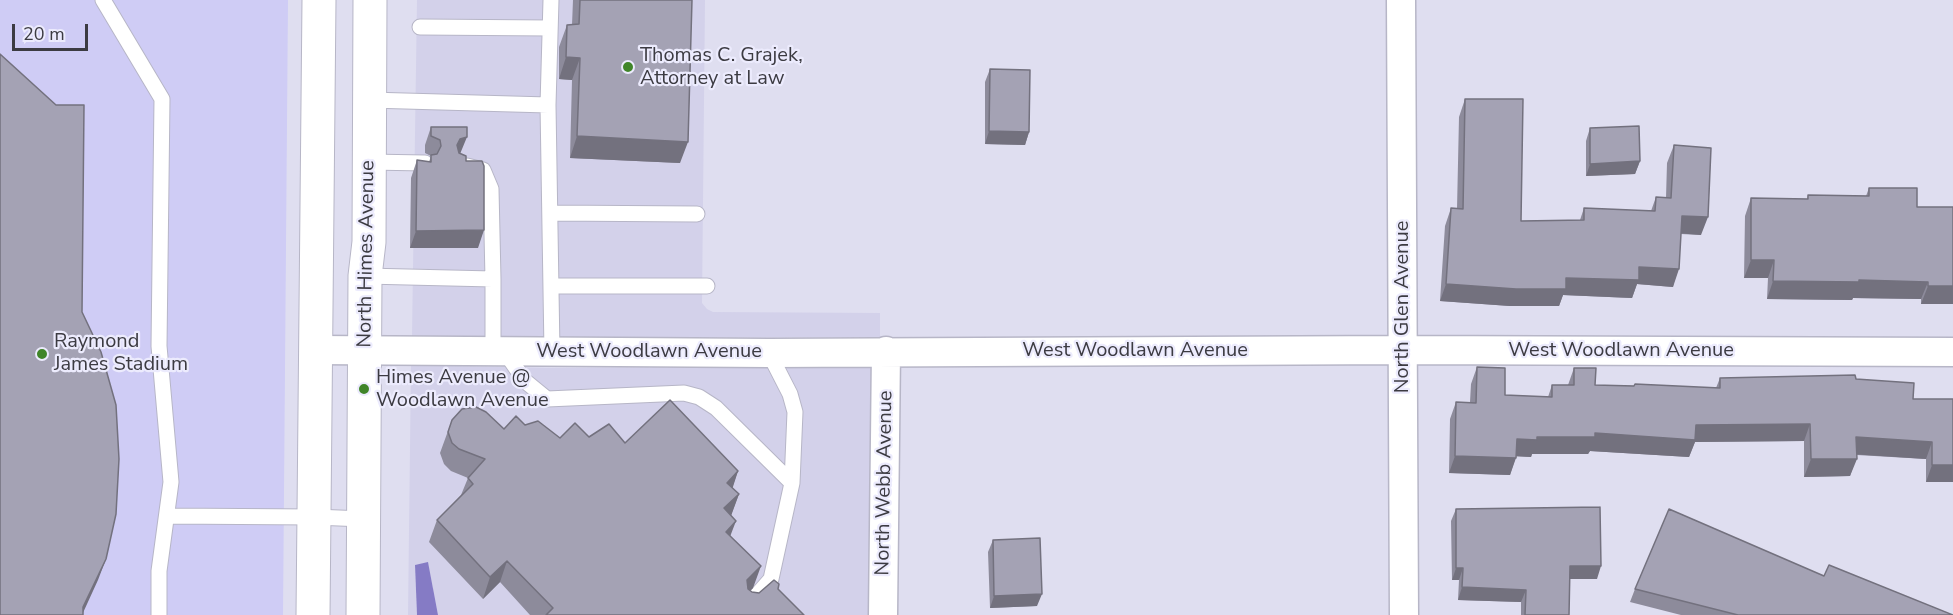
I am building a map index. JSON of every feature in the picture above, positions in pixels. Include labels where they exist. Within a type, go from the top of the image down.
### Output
[{"type":"street","points":[[313,615],[319,0]]},
{"type":"street","name":"North Himes Avenue","points":[[363,615],[365,276],[369,242],[370,0]]},
{"type":"street","name":"North Glen Avenue","points":[[1401,0],[1404,615]]},
{"type":"street","name":"West Woodlawn Avenue","points":[[316,350],[769,353],[1403,350],[1953,352]]},
{"type":"street","name":"North Webb Avenue","points":[[884,615],[886,351]]},
{"type":"lane","points":[[103,0],[162,99],[159,346],[171,482],[159,572],[159,615]]},
{"type":"lane","points":[[551,0],[548,105],[552,352]]},
{"type":"lane","points":[[420,27],[550,28]]},
{"type":"lane","points":[[369,100],[548,105]]},
{"type":"lane","points":[[369,162],[425,163]]},
{"type":"lane","points":[[460,164],[483,170],[491,189],[493,279],[499,352],[525,381],[547,399],[684,393],[699,397],[716,408],[792,483]]},
{"type":"lane","points":[[550,213],[698,214]]},
{"type":"lane","points":[[365,276],[493,279]]},
{"type":"lane","points":[[552,286],[707,286]]},
{"type":"lane","points":[[744,610],[771,579],[792,483],[795,412],[790,394],[769,353]]},
{"type":"lane","points":[[167,516],[364,519]]},
{"type":"shaded area","points":[[0,0],[288,0],[283,615],[0,615]]},
{"type":"shaded area","points":[[417,0],[705,0],[702,303],[713,312],[880,313],[880,337],[412,336]]},
{"type":"shaded area","points":[[411,365],[552,368],[873,366],[870,615],[438,615],[428,563],[415,565],[417,615],[408,615]]},
{"type":"shaded area","points":[[428,562],[438,615],[417,615],[415,565]]},
{"type":"building","points":[[580,0],[692,0],[688,142],[577,136],[580,58],[566,57],[567,25],[579,24]]},
{"type":"building","name":"Raymond James Stadium","points":[[0,54],[56,105],[84,105],[82,312],[101,352],[116,405],[119,459],[116,514],[106,559],[83,607],[83,615],[0,615]]},
{"type":"building","points":[[990,69],[1030,70],[1029,132],[989,131]]},
{"type":"building","points":[[1465,99],[1523,99],[1521,221],[1584,220],[1584,208],[1655,211],[1656,197],[1671,198],[1674,145],[1711,148],[1708,217],[1682,216],[1679,269],[1639,267],[1639,280],[1566,278],[1566,289],[1516,289],[1446,284],[1451,208],[1463,209]]},
{"type":"building","points":[[1639,126],[1640,161],[1590,164],[1590,128]]},
{"type":"building","points":[[431,127],[467,127],[467,137],[460,139],[457,145],[459,153],[466,156],[466,161],[482,161],[484,166],[484,230],[416,231],[417,160],[431,162],[431,155],[437,154],[441,146],[440,140],[431,136]]},
{"type":"building","points":[[1869,188],[1917,188],[1917,207],[1953,207],[1953,286],[1928,286],[1928,282],[1859,280],[1859,282],[1773,281],[1774,260],[1751,260],[1751,198],[1808,199],[1808,195],[1869,196]]},
{"type":"building","points":[[1477,367],[1505,368],[1505,395],[1552,397],[1552,385],[1574,385],[1574,368],[1596,368],[1595,385],[1634,386],[1635,384],[1720,388],[1720,378],[1855,375],[1856,379],[1914,383],[1913,399],[1953,399],[1953,465],[1932,465],[1932,442],[1856,437],[1857,459],[1811,459],[1810,424],[1696,425],[1695,440],[1595,433],[1595,437],[1537,437],[1537,440],[1517,439],[1516,458],[1455,456],[1456,402],[1476,403]]},
{"type":"building","points":[[670,400],[738,471],[727,483],[739,494],[724,508],[736,521],[726,532],[761,566],[747,580],[748,589],[759,593],[774,580],[779,584],[778,589],[804,615],[546,615],[553,608],[507,561],[490,577],[437,520],[473,484],[468,478],[485,459],[459,449],[452,443],[448,432],[452,420],[462,409],[476,407],[486,412],[504,429],[516,416],[525,425],[538,421],[560,438],[575,423],[589,437],[609,424],[625,443]]},
{"type":"building","points":[[1600,507],[1601,566],[1570,566],[1569,615],[1525,615],[1526,590],[1462,587],[1463,568],[1456,568],[1456,509]]},
{"type":"building","points":[[1669,509],[1824,576],[1829,565],[1953,615],[1738,615],[1635,589]]},
{"type":"building","points":[[1040,538],[1042,594],[994,596],[993,540]]},
{"type":"place","name":"Thomas C. Grajek, Attorney at Law","points":[[628,67]]},
{"type":"place","name":"Raymond James Stadium","points":[[42,354]]},
{"type":"place","name":"Himes Avenue @ Woodlawn Avenue","points":[[364,389]]}]
